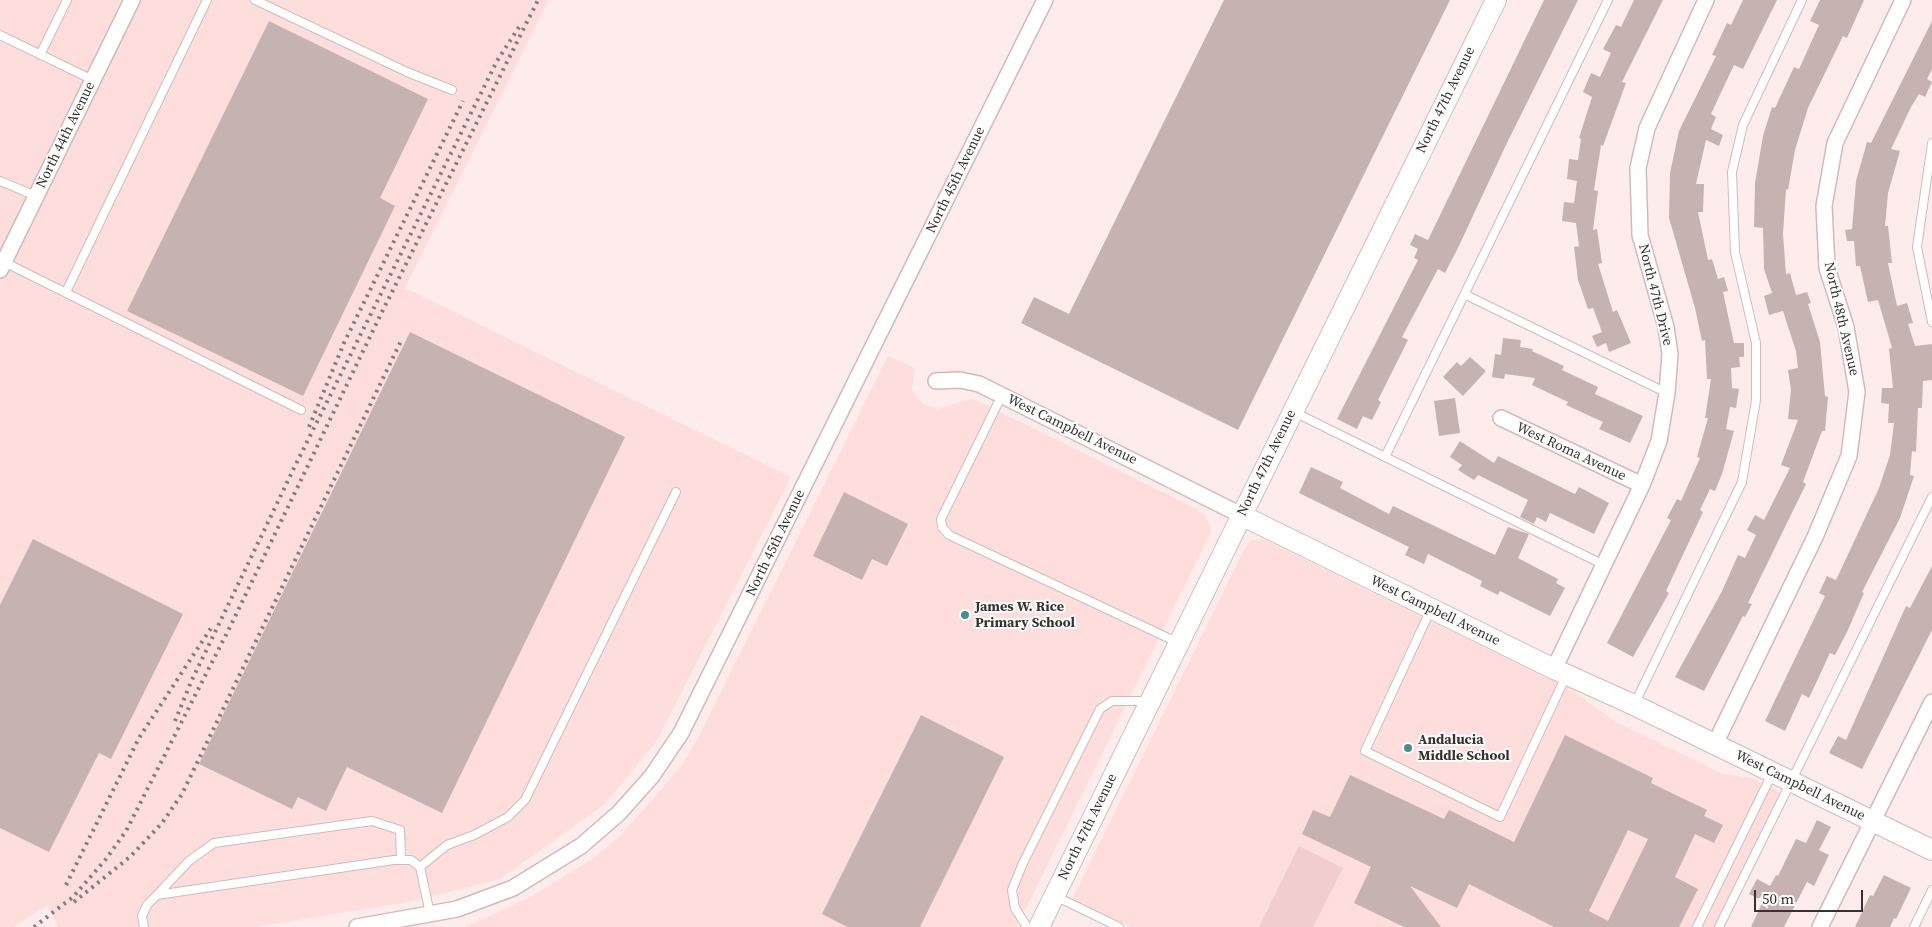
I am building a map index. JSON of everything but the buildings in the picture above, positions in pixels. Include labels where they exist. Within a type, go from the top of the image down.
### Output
[{"type":"street","name":"North 44th Avenue","points":[[2,266],[132,0]]},
{"type":"street","name":"North 45th Avenue","points":[[357,927],[457,909],[513,888],[581,846],[619,813],[652,776],[681,733],[1045,0]]},
{"type":"street","name":"North 47th Avenue","points":[[1039,927],[1496,0]]},
{"type":"street","name":"North 47th Drive","points":[[1561,672],[1604,565],[1642,485],[1659,441],[1667,393],[1670,354],[1666,327],[1640,235],[1638,168],[1647,128],[1653,112],[1706,0]]},
{"type":"street","name":"North 48th Avenue","points":[[1715,744],[1815,537],[1849,456],[1857,392],[1846,327],[1827,268],[1824,206],[1835,143],[1903,0]]},
{"type":"street","name":"West Campbell Avenue","points":[[936,381],[960,380],[979,384],[1431,609],[1932,850]]},
{"type":"street","name":"West Roma Avenue","points":[[1501,418],[1642,485]]},
{"type":"street","points":[[1820,927],[1932,702]]},
{"type":"lane","points":[[40,55],[67,0]]},
{"type":"lane","points":[[66,292],[207,0]]},
{"type":"lane","points":[[255,0],[407,72],[452,90]]},
{"type":"lane","points":[[1384,457],[1466,295],[1608,0]]},
{"type":"lane","points":[[1634,705],[1742,482],[1756,400],[1756,343],[1735,252],[1732,172],[1743,125],[1802,0]]},
{"type":"lane","points":[[0,35],[93,80]]},
{"type":"lane","points":[[1932,143],[1917,247],[1932,322]]},
{"type":"lane","points":[[0,181],[36,196]]},
{"type":"lane","points":[[2,266],[66,292],[301,410]]},
{"type":"lane","points":[[1466,295],[1667,393]]},
{"type":"lane","points":[[1002,396],[941,519],[942,527],[949,535],[1179,643]]},
{"type":"lane","points":[[1292,411],[1604,565]]},
{"type":"lane","points":[[420,867],[447,845],[474,835],[508,817],[525,800],[676,492]]},
{"type":"lane","points":[[1719,927],[1932,497]]},
{"type":"lane","points":[[1431,609],[1365,751],[1500,817],[1561,672]]},
{"type":"lane","points":[[1027,927],[1015,908],[1012,890],[1023,863],[1100,709],[1112,701],[1150,701]]},
{"type":"lane","points":[[1697,927],[1773,772]]},
{"type":"lane","points":[[144,927],[142,916],[147,905],[189,861],[214,843],[372,821],[400,830],[401,860]]},
{"type":"lane","points":[[157,896],[401,860],[412,860],[420,867],[430,914]]},
{"type":"lane","points":[[1914,927],[1932,890]]},
{"type":"lane","points":[[1055,896],[1119,927]]},
{"type":"shaded area","points":[[0,0],[549,0],[405,288],[791,477],[657,741],[605,804],[500,879],[408,902],[255,927],[58,927],[48,905],[13,927],[0,927]]},
{"type":"shaded area","name":"James W. Rice Primary School","points":[[888,356],[915,368],[912,389],[917,398],[925,405],[938,409],[972,399],[980,402],[1197,509],[1206,517],[1210,525],[1211,532],[1017,927],[463,927],[534,895],[595,857],[621,835],[682,765],[698,738]]},
{"type":"shaded area","name":"Andalucia Middle School","points":[[1256,539],[1265,540],[1570,689],[1616,722],[1723,774],[1752,778],[1780,792],[1714,927],[1131,927],[1072,899],[1245,548],[1250,541]]},
{"type":"shaded area","points":[[1299,846],[1343,868],[1313,927],[1259,927]]},
{"type":"railway","points":[[34,927],[73,897],[106,859],[126,831],[231,625],[381,314],[538,0]]},
{"type":"railway","points":[[175,721],[191,682],[296,464],[497,61],[519,27]]},
{"type":"railway","points":[[309,427],[344,343],[463,101]]},
{"type":"railway","points":[[74,902],[131,856],[162,823],[182,794],[402,339]]},
{"type":"railway","points":[[66,885],[139,738],[211,628]]},
{"type":"place","name":"James W. Rice Primary School","points":[[965,615]]},
{"type":"place","name":"Andalucia Middle School","points":[[1408,748]]}]
